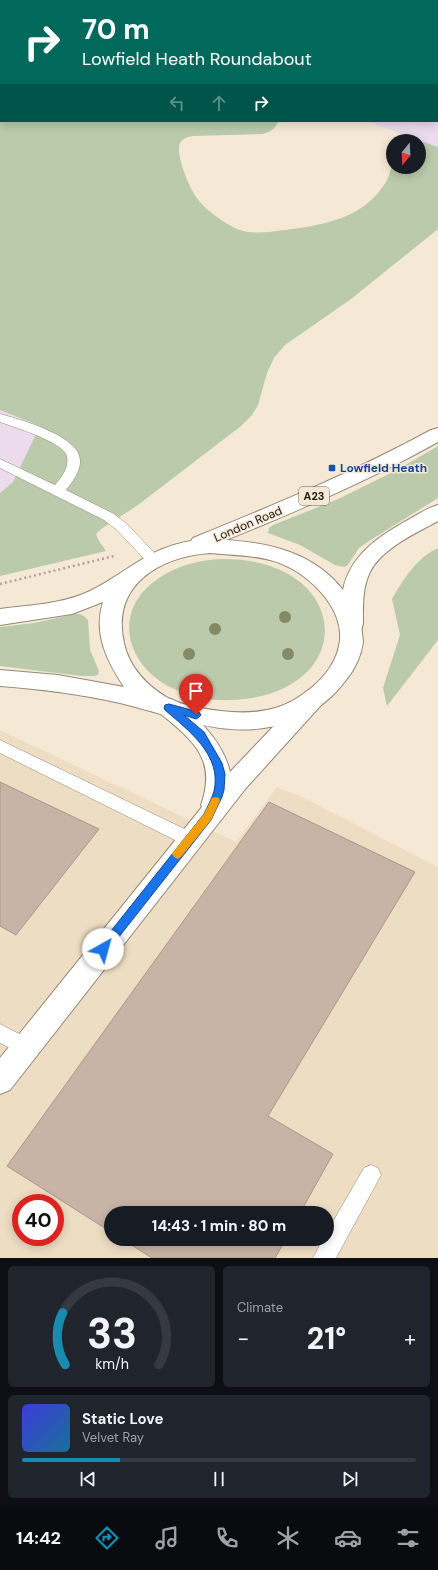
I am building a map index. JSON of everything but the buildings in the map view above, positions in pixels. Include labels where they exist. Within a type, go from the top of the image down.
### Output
[{"type":"main road","name":"London Road","points":[[186,549],[311,498],[397,457],[438,434]]},
{"type":"main road","points":[[0,1080],[237,780],[337,675],[347,660],[351,646],[353,598],[358,574],[362,567],[375,552],[390,541],[438,512]]},
{"type":"main road","points":[[0,617],[57,609],[85,602],[108,590],[146,566],[170,554],[186,549],[210,546],[264,552],[289,558],[306,568],[323,582],[342,605],[352,626]]},
{"type":"main road","points":[[146,566],[122,587],[112,604],[109,620],[111,640],[120,661],[136,684],[150,698],[165,706],[200,735],[217,763],[220,774],[219,790],[207,817]]},
{"type":"main road","points":[[0,678],[51,682],[112,692],[219,720],[249,722],[282,716],[301,708],[314,698]]},
{"type":"lane","points":[[0,418],[53,438],[68,446],[73,455],[73,464],[58,491]]},
{"type":"lane","points":[[0,463],[58,491],[116,522],[146,566]]},
{"type":"lane","points":[[0,746],[189,839]]},
{"type":"lane","points":[[0,1033],[26,1047]]},
{"type":"lane","points":[[324,1258],[371,1175]]},
{"type":"shaded area","points":[[369,122],[438,122],[438,147],[426,143],[426,134],[402,134]]},
{"type":"shaded area","points":[[0,410],[40,426],[13,482],[0,493]]},
{"type":"shaded area","points":[[0,730],[236,842],[277,787],[302,797],[438,867],[438,1258],[0,1258]]},
{"type":"green space","points":[[0,122],[278,122],[272,130],[262,134],[193,136],[187,137],[180,143],[179,155],[181,162],[196,197],[209,211],[220,219],[237,229],[248,232],[267,232],[314,226],[342,218],[366,204],[377,194],[390,174],[426,174],[426,143],[438,147],[438,229],[351,299],[285,345],[274,358],[267,373],[258,405],[252,415],[241,426],[138,505],[101,529],[96,534],[106,551],[0,576],[0,493],[13,482],[40,426],[0,410]]},
{"type":"green space","points":[[438,446],[438,498],[359,548],[347,566],[344,567],[335,565],[300,545],[268,533],[269,528],[273,525],[336,500],[395,471]]},
{"type":"green space","points":[[438,548],[438,640],[387,706],[383,688],[400,635],[392,599],[411,570],[430,552]]},
{"type":"green space","points":[[222,559],[266,565],[297,580],[317,602],[325,627],[320,653],[303,676],[273,692],[231,700],[216,700],[194,696],[172,688],[156,678],[143,666],[135,652],[130,636],[130,621],[134,605],[144,591],[166,573],[197,562]]},
{"type":"green space","points":[[75,614],[82,615],[88,620],[90,650],[99,671],[98,675],[81,676],[0,666],[0,627],[34,623]]},
{"type":"slow traffic","points":[[178,854],[207,817],[215,801]]},
{"type":"place","name":"Lowfield Heath","points":[[332,468]]},
{"type":"route","points":[[103,949],[207,817],[217,797],[220,774],[213,754],[208,745],[193,727],[169,708],[196,715]]}]
